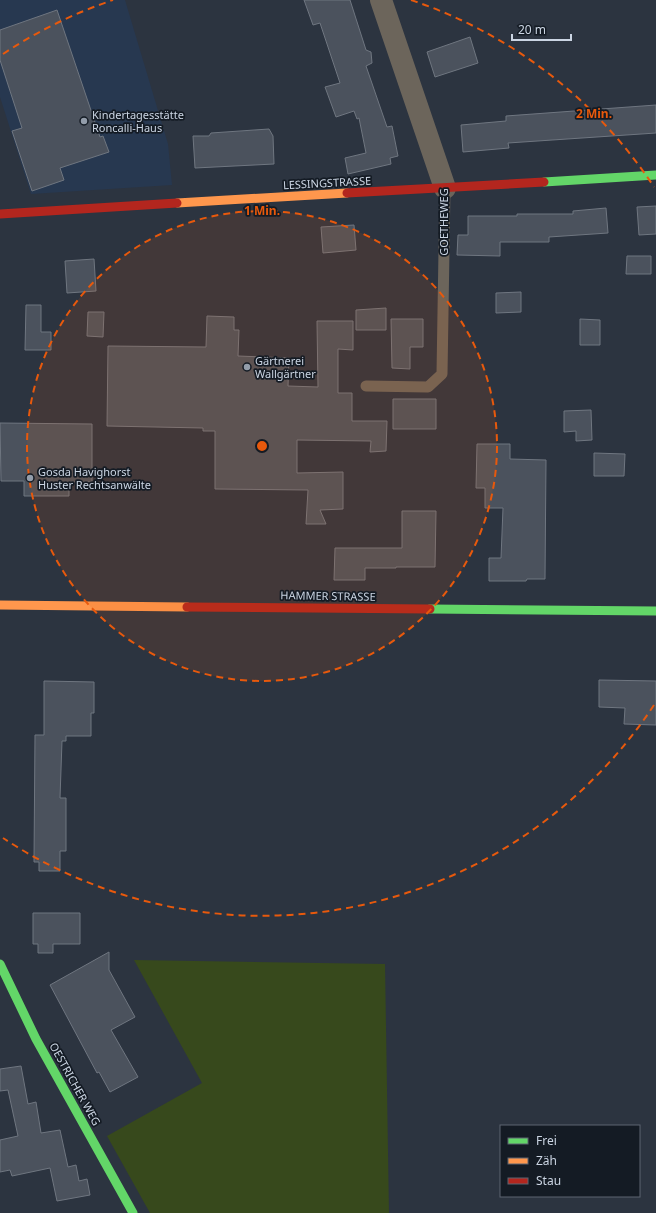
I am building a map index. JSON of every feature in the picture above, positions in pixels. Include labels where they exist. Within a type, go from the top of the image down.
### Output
[{"type":"street","name":"GOETHEWEG","points":[[381,0],[445,188]]},
{"type":"street","name":"LESSINGSTRASSE","points":[[0,214],[656,175]]},
{"type":"street","name":"HAMMER STRASSE","points":[[0,605],[656,611]]},
{"type":"street","name":"OESTRICHER WEG","points":[[0,964],[36,1039],[133,1213]]},
{"type":"lane","name":"GOETHEWEG","points":[[366,386],[428,387],[442,374],[445,188]]},
{"type":"shaded area","name":"Kindertagesstätte Roncalli-Haus","points":[[0,0],[125,0],[168,144],[172,185],[31,194],[0,97]]},
{"type":"green space","points":[[134,960],[385,964],[389,1213],[150,1213],[107,1136],[202,1083]]},
{"type":"building","points":[[304,0],[350,0],[366,50],[371,52],[372,63],[366,66],[387,127],[392,126],[398,156],[390,158],[391,164],[348,174],[345,158],[366,153],[359,118],[357,119],[354,111],[336,117],[325,87],[340,83],[320,23],[313,25]]},
{"type":"building","points":[[57,10],[100,137],[103,136],[109,152],[60,168],[64,180],[32,191],[12,131],[22,128],[0,60],[0,30]]},
{"type":"building","points":[[470,37],[478,63],[435,77],[427,52]]},
{"type":"building","points":[[656,105],[656,133],[508,143],[509,148],[463,152],[461,125],[506,121],[506,116]]},
{"type":"building","points":[[269,129],[273,136],[274,164],[195,168],[193,136],[209,136],[211,133]]},
{"type":"building","points":[[656,206],[656,234],[639,235],[637,207]]},
{"type":"building","points":[[606,208],[608,233],[549,237],[549,242],[500,242],[500,256],[457,255],[458,235],[468,235],[468,216],[573,214],[573,211]]},
{"type":"building","points":[[354,225],[356,250],[323,253],[321,227]]},
{"type":"building","points":[[627,256],[651,256],[651,274],[626,274]]},
{"type":"building","points":[[94,259],[96,291],[67,293],[65,261]]},
{"type":"building","points":[[521,292],[521,312],[496,313],[496,293]]},
{"type":"building","points":[[26,305],[41,305],[41,332],[51,332],[51,350],[25,350]]},
{"type":"building","points":[[386,308],[386,330],[356,330],[356,310]]},
{"type":"building","points":[[88,312],[104,312],[103,337],[87,336]]},
{"type":"building","points":[[207,316],[234,317],[234,330],[239,330],[238,356],[289,358],[288,386],[318,387],[317,321],[353,321],[353,350],[338,349],[338,393],[352,393],[352,421],[387,421],[386,451],[370,452],[371,441],[297,440],[297,473],[343,472],[343,509],[320,510],[326,524],[306,524],[308,490],[215,489],[215,431],[203,431],[203,428],[107,426],[108,346],[206,347]]},
{"type":"building","points":[[391,319],[423,319],[423,347],[410,347],[410,369],[392,368]]},
{"type":"building","points":[[580,319],[600,320],[600,345],[580,345]]},
{"type":"building","points":[[393,399],[436,399],[436,429],[393,429]]},
{"type":"building","points":[[591,410],[592,440],[576,441],[576,431],[564,432],[564,411]]},
{"type":"building","points":[[0,423],[92,424],[92,482],[69,482],[69,496],[24,496],[24,481],[1,481]]},
{"type":"building","points":[[477,444],[510,444],[510,459],[546,460],[545,579],[527,579],[526,581],[489,581],[489,558],[501,558],[503,508],[485,508],[485,488],[476,488]]},
{"type":"building","points":[[594,453],[625,454],[624,476],[594,476]]},
{"type":"building","points":[[402,511],[436,511],[435,567],[365,568],[365,580],[334,580],[335,548],[402,548]]},
{"type":"building","points":[[599,680],[656,681],[656,725],[624,724],[625,708],[599,707]]},
{"type":"building","points":[[44,681],[94,682],[94,713],[91,713],[91,736],[66,736],[66,741],[62,741],[60,798],[66,798],[66,851],[60,851],[60,871],[39,871],[39,862],[34,862],[35,735],[44,735]]},
{"type":"building","points":[[33,913],[80,913],[80,944],[53,944],[53,953],[38,953],[38,944],[33,944]]},
{"type":"building","points":[[109,952],[109,970],[135,1017],[111,1030],[138,1077],[110,1092],[99,1072],[97,1073],[50,985]]},
{"type":"building","points":[[21,1066],[28,1104],[36,1102],[41,1133],[60,1130],[68,1167],[76,1165],[79,1181],[87,1179],[90,1195],[57,1201],[50,1168],[12,1176],[10,1170],[0,1172],[0,1140],[18,1136],[8,1090],[0,1091],[0,1069]]},
{"type":"traffic: fast","points":[[544,182],[656,175]]},
{"type":"traffic: fast","points":[[430,609],[656,611]]},
{"type":"traffic: fast","points":[[0,964],[36,1039],[133,1213]]},
{"type":"traffic: slow","points":[[177,203],[347,193]]},
{"type":"traffic: slow","points":[[0,605],[187,607]]},
{"type":"traffic: jam","points":[[347,193],[544,182]]},
{"type":"traffic: jam","points":[[0,214],[177,203]]},
{"type":"traffic: jam","points":[[187,607],[430,609]]},
{"type":"place","name":"Kindertagesstätte Roncalli-Haus","points":[[84,121]]},
{"type":"place","name":"Gärtnerei Wallgärtner","points":[[247,367]]},
{"type":"place","name":"Gosda Havighorst Huster Rechtsanwälte","points":[[30,478]]}]
